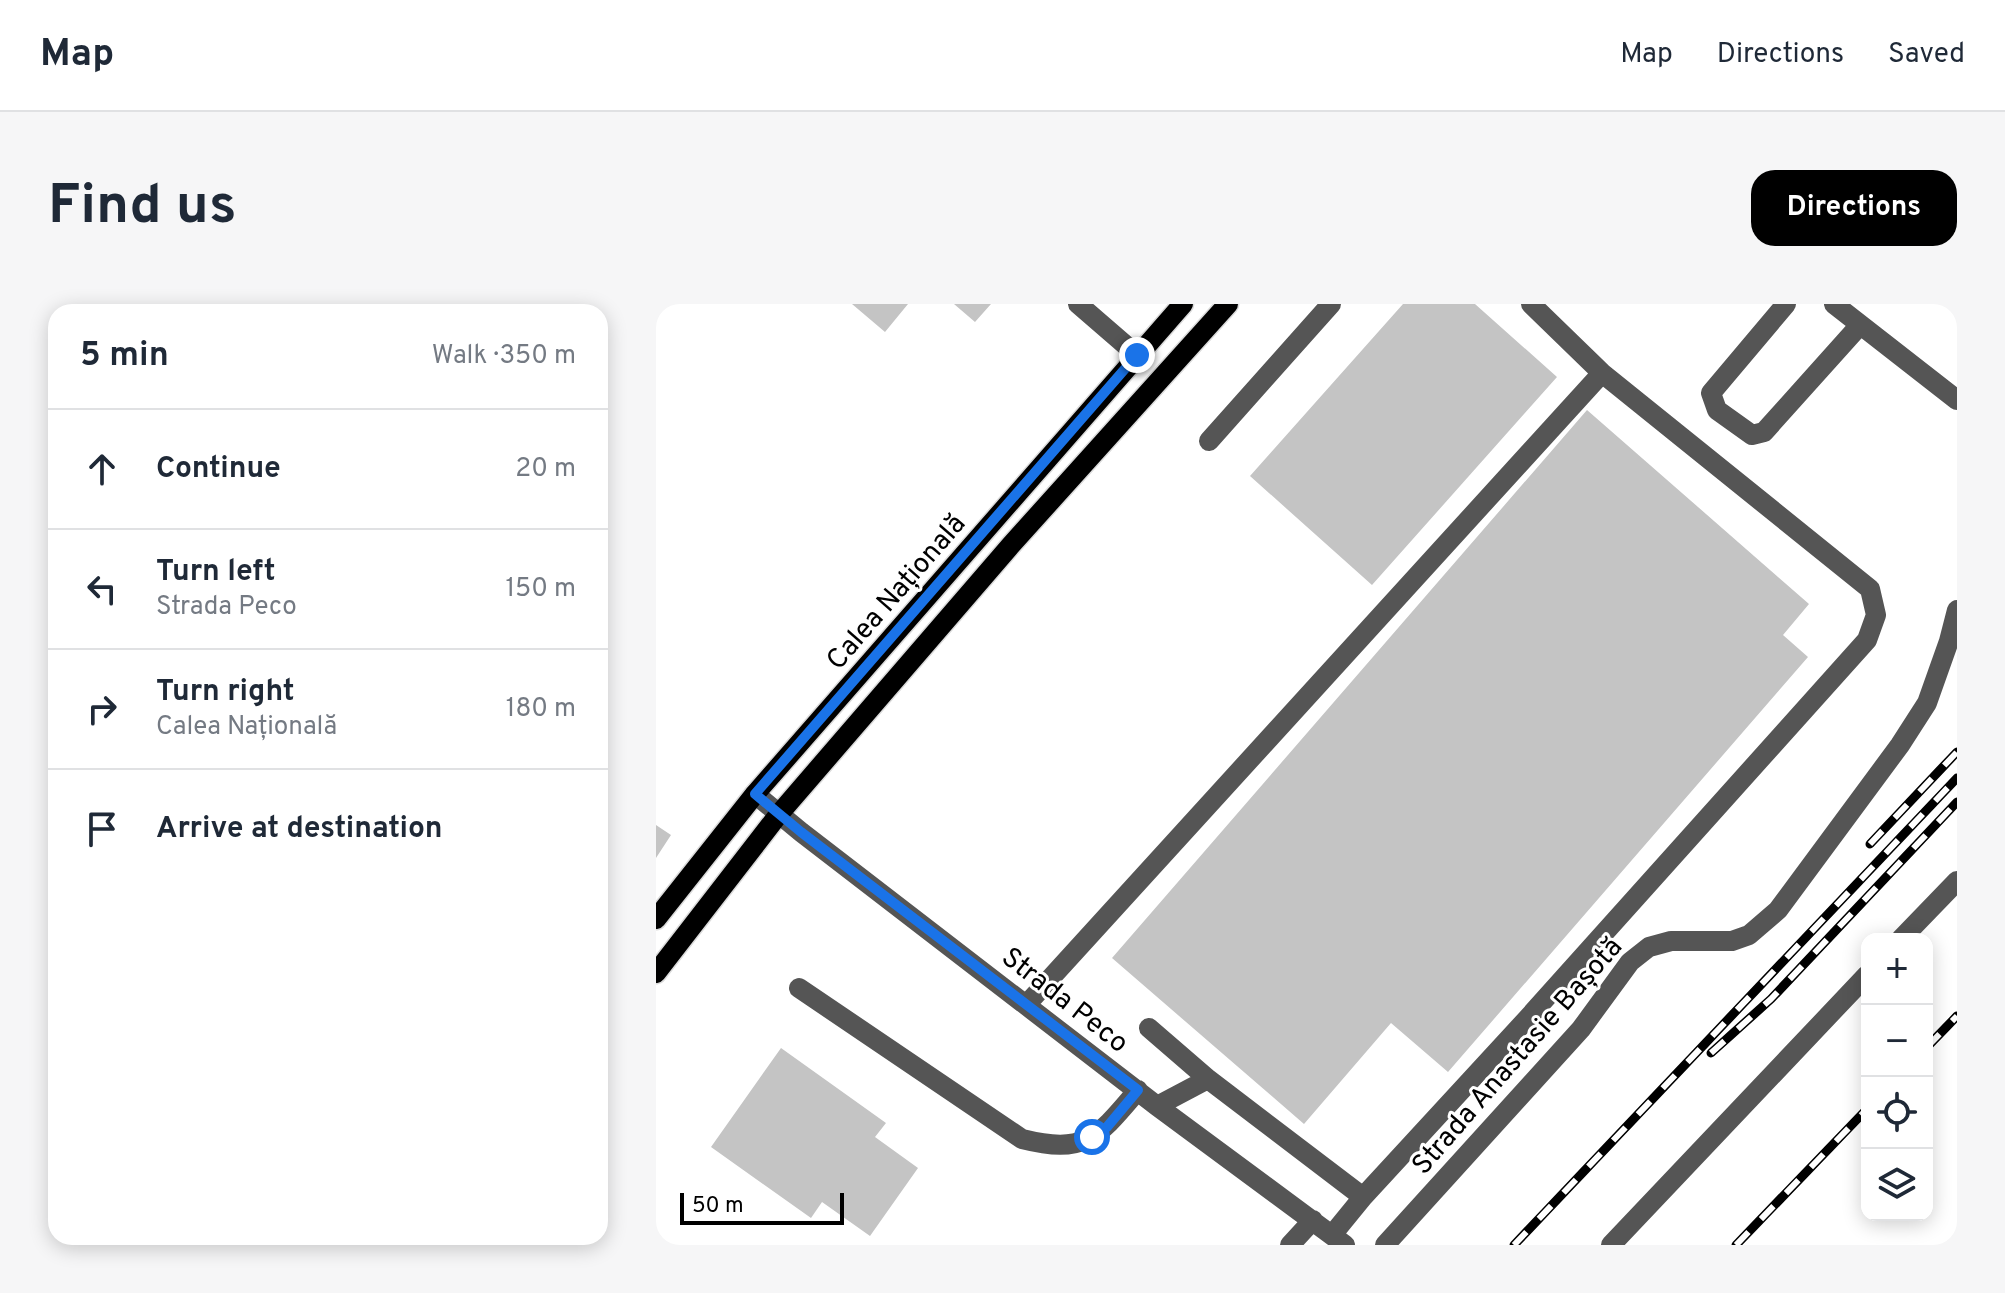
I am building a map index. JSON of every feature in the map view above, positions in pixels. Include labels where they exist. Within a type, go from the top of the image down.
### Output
[{"type":"main road","name":"Calea Națională","points":[[656,919],[755,794],[1183,304]]},
{"type":"main road","name":"Calea Națională","points":[[656,973],[779,814],[1011,545],[1228,304]]},
{"type":"street","points":[[1078,304],[1137,355]]},
{"type":"street","points":[[1209,441],[1331,304]]},
{"type":"street","points":[[1338,1240],[1363,1197],[1867,640],[1876,615],[1870,589],[1602,373],[1531,304]]},
{"type":"street","points":[[1786,304],[1711,393],[1717,410],[1752,435],[1764,432],[1860,325]]},
{"type":"street","points":[[1834,304],[1957,400]]},
{"type":"street","points":[[1027,1004],[1602,373]]},
{"type":"street","name":"Strada Anastasie Bașotă","points":[[1385,1245],[1581,1029],[1630,962],[1649,947],[1671,941],[1732,941],[1749,935],[1778,910],[1900,745],[1927,703],[1957,610]]},
{"type":"street","name":"Strada Peco","points":[[755,794],[1157,1106],[1338,1240]]},
{"type":"street","points":[[1907,933],[1957,881]]},
{"type":"street","points":[[1611,1245],[1861,981]]},
{"type":"street","points":[[799,988],[1022,1139],[1070,1146],[1092,1137],[1107,1127],[1138,1090]]},
{"type":"street","points":[[1149,1028],[1208,1079],[1363,1197]]},
{"type":"street","points":[[1157,1106],[1208,1079]]},
{"type":"street","points":[[1290,1245],[1313,1220]]},
{"type":"building","points":[[852,304],[908,304],[885,332]]},
{"type":"building","points":[[954,304],[991,304],[975,322]]},
{"type":"building","points":[[1403,304],[1475,304],[1557,377],[1372,585],[1250,476]]},
{"type":"building","points":[[1587,410],[1809,604],[1783,635],[1808,657],[1448,1072],[1391,1023],[1304,1124],[1112,958]]},
{"type":"building","points":[[656,825],[671,835],[656,858]]},
{"type":"building","points":[[781,1048],[886,1123],[875,1137],[918,1168],[870,1236],[822,1202],[811,1218],[711,1147]]},
{"type":"railway","points":[[1870,844],[1957,752]]},
{"type":"railway","points":[[1514,1245],[1957,778]]},
{"type":"railway","points":[[1711,1053],[1771,999],[1957,802]]},
{"type":"railway","points":[[1933,1041],[1957,1016]]},
{"type":"railway","points":[[1736,1245],[1861,1115]]},
{"type":"route","points":[[1092,1137],[1107,1127],[1138,1090],[755,794],[1137,355]]}]
